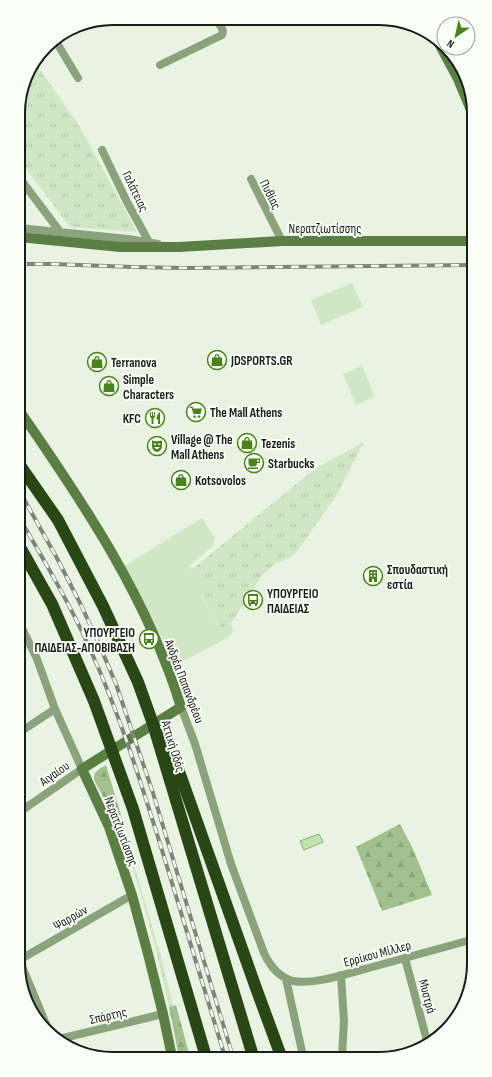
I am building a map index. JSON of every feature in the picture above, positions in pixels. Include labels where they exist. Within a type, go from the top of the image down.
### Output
[{"type":"highway","name":"Αττική Οδός","points":[[25,471],[58,520],[103,606],[158,722],[252,1052]]},
{"type":"highway","points":[[25,556],[52,604],[94,701],[134,809],[205,1052]]},
{"type":"highway","points":[[158,722],[176,763],[280,1052]]},
{"type":"highway","points":[[189,998],[196,1052]]},
{"type":"street","points":[[160,65],[222,35],[223,29],[220,25]]},
{"type":"street","points":[[61,43],[78,78]]},
{"type":"street","points":[[446,56],[465,95]]},
{"type":"street","name":"Γαλάτειας","points":[[102,150],[127,202],[149,242]]},
{"type":"street","name":"Πυθίας","points":[[251,179],[282,241]]},
{"type":"street","points":[[25,185],[61,233]]},
{"type":"street","name":"Νερατζιωτίσσης","points":[[25,229],[128,239],[179,247]]},
{"type":"street","name":"Νερατζιωτίσσης","points":[[25,238],[120,247],[179,247],[282,241],[467,241]]},
{"type":"street","name":"Ανδρέα Παπανδρέου","points":[[25,418],[60,468],[84,506],[121,569],[144,614],[167,666],[195,744],[231,864],[264,952],[273,968],[278,974],[286,979]]},
{"type":"street","name":"Νερατζιωτίσσης","points":[[25,634],[37,659],[55,709],[109,827],[132,895],[163,1014],[171,1052]]},
{"type":"street","points":[[82,768],[181,708]]},
{"type":"street","points":[[25,729],[55,709]]},
{"type":"street","name":"Αιγαίου","points":[[25,808],[82,768]]},
{"type":"street","name":"Ψαρρών","points":[[25,957],[132,895]]},
{"type":"street","name":"Ερρίκου Μίλλερ","points":[[286,979],[305,982],[341,975],[467,941]]},
{"type":"street","name":"Μυστρά","points":[[405,958],[426,1038]]},
{"type":"street","points":[[341,975],[344,1021],[342,1052]]},
{"type":"street","points":[[26,977],[43,1017]]},
{"type":"street","points":[[286,979],[302,1052]]},
{"type":"street","name":"Σπάρτης","points":[[65,1038],[163,1014]]},
{"type":"green space","points":[[38,67],[80,127],[137,232],[70,227],[25,167],[25,108],[30,85]]},
{"type":"green space","points":[[352,283],[363,307],[321,325],[311,300]]},
{"type":"green space","points":[[362,366],[375,397],[356,405],[343,374]]},
{"type":"green space","points":[[364,442],[336,496],[295,554],[276,563],[263,574],[231,623],[233,632],[227,638],[201,595],[207,590],[191,570],[316,468]]},
{"type":"green space","points":[[202,518],[215,538],[213,546],[189,566],[207,590],[201,596],[227,638],[176,665],[124,566]]},
{"type":"green space","points":[[106,765],[121,815],[114,817],[94,780],[96,772]]},
{"type":"green space","points":[[121,815],[133,862],[160,953],[173,1006],[169,1007],[146,911],[114,817]]},
{"type":"green space","points":[[400,824],[413,849],[432,895],[382,911],[356,847]]},
{"type":"green space","points":[[176,1005],[189,1052],[178,1052],[169,1007]]},
{"type":"shaded area","points":[[319,834],[323,842],[304,850],[300,841]]},
{"type":"railway","points":[[25,264],[186,268],[467,265]]},
{"type":"railway","points":[[25,501],[81,605],[116,684],[153,793],[231,1052]]},
{"type":"railway","points":[[25,528],[74,616],[112,701],[131,753],[223,1052]]},
{"type":"place","name":"JDSPORTS.GR","points":[[217,360]]},
{"type":"place","name":"Terranova","points":[[97,362]]},
{"type":"place","name":"Simple Characters","points":[[109,386]]},
{"type":"place","name":"The Mall Athens","points":[[196,412]]},
{"type":"place","name":"KFC","points":[[155,418]]},
{"type":"place","name":"Tezenis","points":[[247,443]]},
{"type":"place","name":"Village @ The Mall Athens","points":[[157,446]]},
{"type":"place","name":"Starbucks","points":[[254,463]]},
{"type":"place","name":"Kotsovolos","points":[[181,480]]},
{"type":"place","name":"Σπουδαστική εστία","points":[[373,576]]},
{"type":"place","name":"ΥΠΟΥΡΓΕΙΟ ΠΑΙΔΕΙΑΣ","points":[[253,600]]},
{"type":"place","name":"ΥΠΟΥΡΓΕΙΟ ΠΑΙΔΕΙΑΣ-ΑΠΟΒΙΒΑΣΗ","points":[[149,639]]}]
